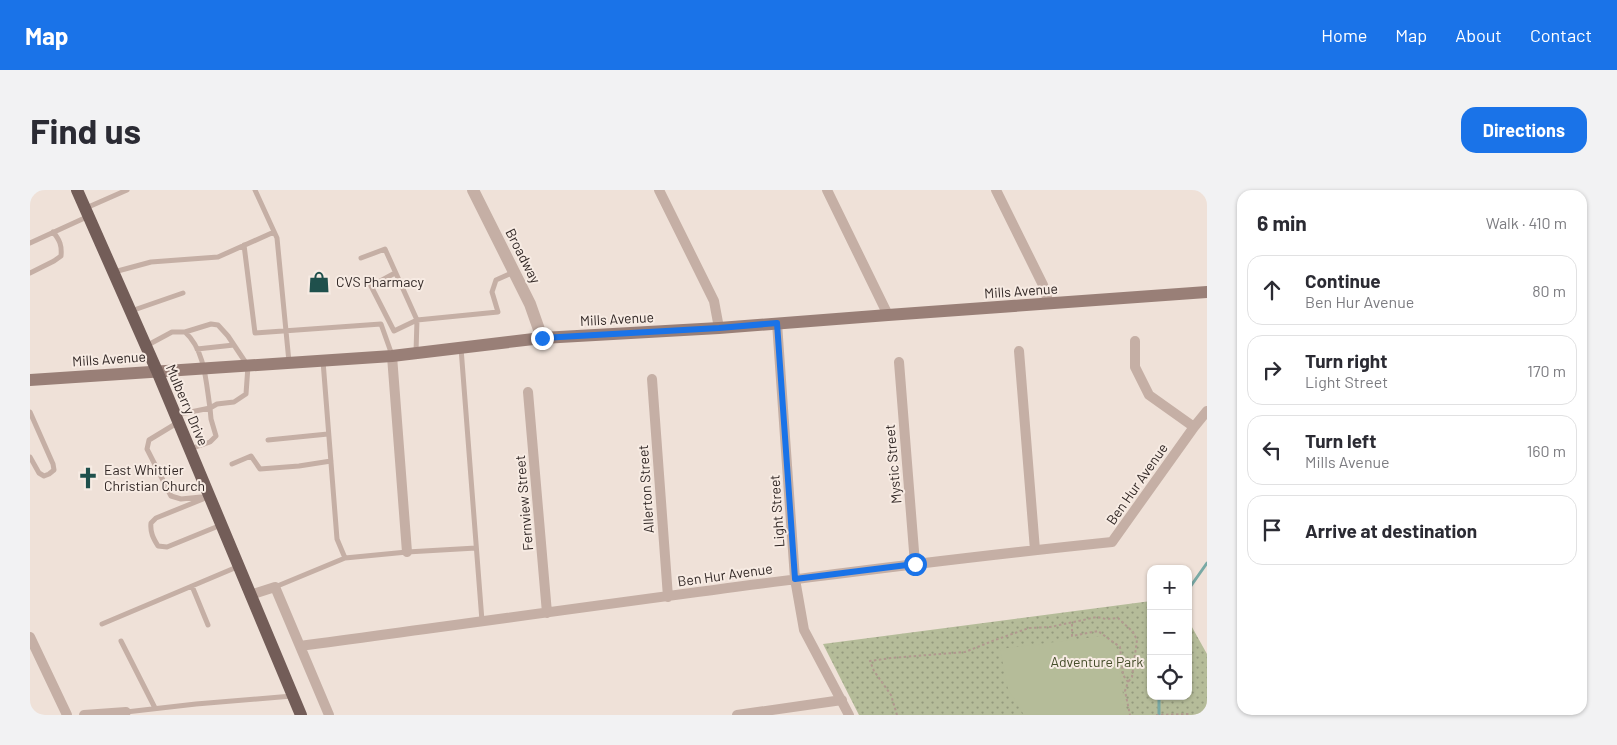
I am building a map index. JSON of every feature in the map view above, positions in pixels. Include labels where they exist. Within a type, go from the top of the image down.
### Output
[{"type":"main road","name":"Mulberry Drive","points":[[77,190],[157,371],[301,715]]},
{"type":"main road","name":"Mills Avenue","points":[[30,380],[392,356],[542,338],[719,328],[1207,292]]},
{"type":"street","name":"Broadway","points":[[473,190],[530,304],[542,338]]},
{"type":"street","points":[[659,190],[714,301],[719,328]]},
{"type":"street","points":[[826,190],[888,315]]},
{"type":"street","points":[[996,190],[1039,277],[1049,304]]},
{"type":"street","name":"Light Street","points":[[777,323],[795,579],[804,630],[849,715]]},
{"type":"street","points":[[1135,341],[1135,367],[1149,395],[1194,427]]},
{"type":"street","points":[[1019,351],[1035,550]]},
{"type":"street","points":[[392,356],[407,552]]},
{"type":"street","name":"Mystic Street","points":[[899,362],[915,564]]},
{"type":"street","name":"Allerton Street","points":[[652,379],[668,597]]},
{"type":"street","name":"Fernview Street","points":[[528,392],[547,613]]},
{"type":"street","name":"Ben Hur Avenue","points":[[300,646],[795,579],[1112,542],[1207,411]]},
{"type":"street","points":[[250,595],[275,587],[329,715]]},
{"type":"street","points":[[30,637],[67,715]]},
{"type":"street","points":[[737,715],[842,700]]},
{"type":"street","points":[[84,715],[126,712]]},
{"type":"lane","points":[[30,243],[54,232],[127,190]]},
{"type":"lane","points":[[255,190],[277,238],[289,363]]},
{"type":"lane","points":[[30,273],[61,256],[62,249],[54,232]]},
{"type":"lane","points":[[114,272],[151,262],[218,257],[274,232]]},
{"type":"lane","points":[[244,245],[255,333],[381,324],[392,356]]},
{"type":"lane","points":[[362,258],[385,249],[417,320],[416,353]]},
{"type":"lane","points":[[395,272],[371,286],[394,331],[417,320],[498,312],[492,292],[496,280],[514,272]]},
{"type":"lane","points":[[131,311],[183,293]]},
{"type":"lane","points":[[146,346],[172,332],[185,332],[211,324],[218,325],[248,366],[246,394],[234,402],[217,404],[177,419],[148,440],[146,449],[171,496],[180,499],[209,496]]},
{"type":"lane","points":[[185,332],[193,339],[204,368],[211,419],[216,436],[210,442],[189,449]]},
{"type":"lane","points":[[197,349],[234,345]]},
{"type":"lane","points":[[461,348],[482,622]]},
{"type":"lane","points":[[323,361],[337,539],[345,558]]},
{"type":"lane","points":[[30,412],[54,464],[54,470],[44,476],[39,474],[30,457]]},
{"type":"lane","points":[[268,440],[328,434]]},
{"type":"lane","points":[[232,464],[251,456],[260,469],[331,462]]},
{"type":"lane","points":[[209,496],[156,518],[151,523],[150,530],[153,538],[158,546],[167,547],[221,525]]},
{"type":"lane","points":[[275,587],[345,558],[476,548]]},
{"type":"lane","points":[[102,624],[238,567]]},
{"type":"lane","points":[[192,586],[208,624]]},
{"type":"lane","points":[[121,641],[155,708]]},
{"type":"lane","points":[[126,712],[292,696]]},
{"type":"path","points":[[897,715],[891,694],[874,671],[870,661],[965,652],[1029,628],[1050,627],[1097,618],[1118,618],[1133,632],[1137,640],[1132,677],[1125,691],[1130,715]]},
{"type":"path","points":[[1072,622],[1072,636],[1098,631],[1120,646],[1123,675],[1128,682]]},
{"type":"path","points":[[1156,715],[1190,715]]},
{"type":"green space","name":"Adventure Park","points":[[1147,602],[1147,700],[1192,700],[1192,627],[1207,654],[1207,715],[859,715],[823,644]]},
{"type":"green space","points":[[1102,636],[1116,646],[1126,715],[1024,715],[1008,689],[1000,649]]},
{"type":"waterway","points":[[1192,584],[1207,563]]},
{"type":"waterway","points":[[1159,700],[1159,715]]},
{"type":"place","name":"CVS Pharmacy","points":[[319,282]]},
{"type":"place","name":"East Whittier Christian Church","points":[[88,478]]},
{"type":"route","points":[[542,338],[777,323],[795,579],[915,564]]}]
